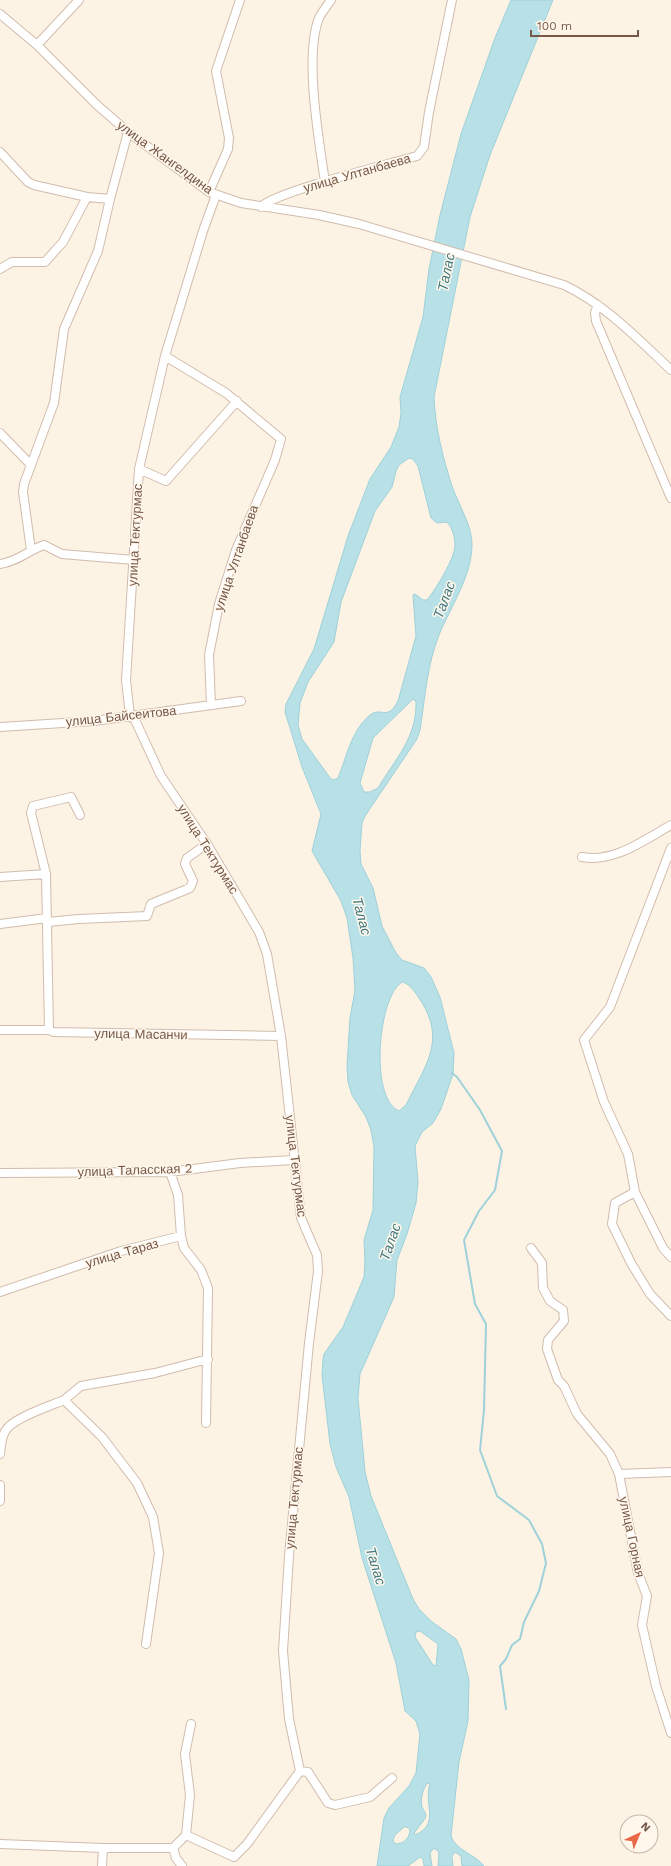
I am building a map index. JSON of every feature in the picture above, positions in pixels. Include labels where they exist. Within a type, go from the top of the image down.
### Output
[{"type":"street","points":[[37,45],[79,0]]},
{"type":"street","name":"улица Тектурмас","points":[[240,0],[216,71],[230,138],[228,149],[212,194],[203,230],[164,356],[139,469],[126,680],[130,716],[135,720],[161,776],[207,844],[259,932],[267,954],[281,1036],[301,1218],[317,1255],[318,1271],[309,1343],[289,1556],[283,1651],[289,1719],[300,1771]]},
{"type":"street","points":[[326,182],[317,130],[313,44],[319,18],[330,0]]},
{"type":"street","name":"улица Ултанбаева","points":[[261,207],[269,200],[417,156],[424,147],[429,112],[452,0]]},
{"type":"street","name":"улица Жангелдина","points":[[0,14],[37,45],[97,105],[128,132],[212,194],[261,207],[319,215],[413,240],[564,285],[598,306],[622,325],[671,370]]},
{"type":"street","points":[[31,550],[23,492],[24,484],[54,403],[64,329],[98,251],[128,132]]},
{"type":"street","points":[[0,152],[28,182],[34,185],[110,199]]},
{"type":"street","points":[[0,269],[12,262],[45,262],[63,242],[88,196]]},
{"type":"street","points":[[598,306],[595,313],[596,321],[671,498]]},
{"type":"street","points":[[164,356],[209,382],[237,401]]},
{"type":"street","name":"улица Тектурмас","points":[[139,469],[166,481],[237,401]]},
{"type":"street","name":"улица Ултанбаева","points":[[211,705],[209,655],[219,604],[236,550],[274,460],[281,439],[237,401]]},
{"type":"street","points":[[0,433],[31,464]]},
{"type":"street","points":[[0,564],[9,563],[31,550],[44,545],[62,554],[134,560]]},
{"type":"street","name":"улица Байсеитова","points":[[0,726],[94,721],[241,701]]},
{"type":"street","points":[[49,1030],[46,874],[31,813],[33,806],[71,797],[80,815]]},
{"type":"street","points":[[582,857],[604,858],[617,854],[671,825]]},
{"type":"street","points":[[0,924],[47,920],[147,916],[151,904],[190,888],[193,881],[185,864],[187,858],[207,844]]},
{"type":"street","points":[[671,848],[610,1007],[584,1040],[604,1102],[628,1154],[635,1192],[663,1248],[671,1256]]},
{"type":"street","points":[[0,877],[46,874]]},
{"type":"street","name":"улица Масанчи","points":[[0,1030],[281,1036]]},
{"type":"street","name":"улица Таласская 2","points":[[0,1173],[170,1172],[240,1163],[294,1160]]},
{"type":"street","points":[[170,1172],[178,1195],[181,1236],[184,1248],[201,1270],[208,1288],[206,1423]]},
{"type":"street","points":[[635,1192],[615,1203],[612,1224],[631,1263],[650,1294],[671,1316]]},
{"type":"street","name":"улица Тараз","points":[[0,1292],[121,1251],[181,1236]]},
{"type":"street","name":"улица Горная","points":[[531,1248],[542,1263],[543,1288],[550,1301],[563,1310],[564,1320],[548,1340],[547,1349],[558,1380],[564,1386],[577,1414],[610,1454],[619,1474],[638,1573],[647,1596],[642,1625],[656,1686],[671,1733]]},
{"type":"street","points":[[0,1454],[3,1435],[6,1428],[16,1421],[64,1400],[81,1386],[139,1376],[208,1360]]},
{"type":"street","points":[[64,1400],[102,1437],[137,1483],[153,1516],[159,1553],[146,1644]]},
{"type":"street","points":[[619,1474],[671,1472]]},
{"type":"street","points":[[0,1485],[0,1501]]},
{"type":"street","points":[[0,1844],[103,1848],[173,1848],[186,1835],[190,1795],[185,1754],[191,1724]]},
{"type":"street","points":[[186,1835],[234,1857],[247,1844],[300,1771],[308,1772],[328,1803],[335,1805],[370,1797],[392,1778]]},
{"type":"street","points":[[102,1866],[103,1848]]},
{"type":"street","points":[[173,1848],[176,1858],[182,1866]]},
{"type":"water","name":"Талас","points":[[511,0],[553,0],[490,155],[470,217],[434,397],[440,442],[452,486],[470,529],[472,544],[469,568],[435,646],[429,670],[420,730],[417,739],[365,816],[362,823],[360,851],[361,864],[373,888],[382,926],[396,953],[402,960],[424,968],[431,977],[440,997],[454,1053],[453,1074],[441,1109],[433,1123],[422,1132],[415,1146],[418,1182],[416,1203],[407,1234],[397,1260],[394,1297],[360,1374],[358,1398],[365,1472],[371,1496],[413,1599],[419,1609],[431,1621],[456,1639],[461,1649],[469,1680],[468,1721],[459,1762],[451,1836],[457,1845],[476,1858],[484,1866],[462,1866],[461,1856],[455,1852],[452,1856],[453,1866],[438,1866],[439,1852],[434,1848],[430,1853],[432,1866],[424,1866],[423,1859],[420,1857],[408,1866],[377,1866],[384,1818],[389,1808],[409,1786],[416,1773],[420,1734],[416,1721],[405,1711],[396,1663],[362,1558],[349,1497],[336,1467],[330,1444],[322,1375],[324,1354],[343,1327],[364,1277],[364,1240],[373,1210],[374,1147],[371,1130],[366,1117],[352,1095],[348,1082],[347,1066],[350,1018],[355,990],[353,958],[347,918],[341,901],[312,851],[321,814],[302,767],[285,712],[286,704],[314,649],[348,536],[370,479],[391,447],[399,427],[401,413],[400,397],[423,317],[429,269],[440,215],[461,134],[495,38]],"holes":[[[409,458],[413,459],[418,466],[431,518],[437,523],[447,522],[449,524],[452,529],[454,539],[454,551],[444,573],[427,600],[423,600],[415,594],[413,595],[416,636],[398,701],[391,711],[378,712],[370,715],[358,728],[350,744],[338,778],[334,780],[331,779],[302,739],[298,725],[300,703],[308,682],[334,642],[341,602],[375,511],[392,487],[399,465]],[[413,699],[416,702],[413,727],[398,758],[378,788],[370,792],[364,792],[360,783],[373,738]],[[402,982],[405,983],[413,990],[421,1001],[429,1016],[432,1029],[432,1042],[426,1066],[406,1105],[399,1111],[390,1103],[383,1088],[380,1069],[380,1047],[387,1006],[394,991]],[[420,1631],[438,1644],[436,1666],[433,1665],[415,1637],[416,1632]],[[428,1783],[430,1784],[428,1791],[430,1812],[429,1819],[423,1830],[415,1835],[415,1832],[426,1816],[421,1804],[425,1787]],[[404,1827],[410,1829],[408,1838],[404,1842],[395,1844],[393,1840],[395,1835]]]},
{"type":"waterway","points":[[452,1073],[457,1077],[480,1110],[502,1151],[495,1190],[479,1211],[464,1240],[475,1304],[486,1324],[484,1410],[480,1450],[497,1496],[529,1520],[542,1544],[546,1563],[539,1591],[524,1622],[520,1639],[512,1645],[506,1659],[500,1666],[506,1709]]}]
